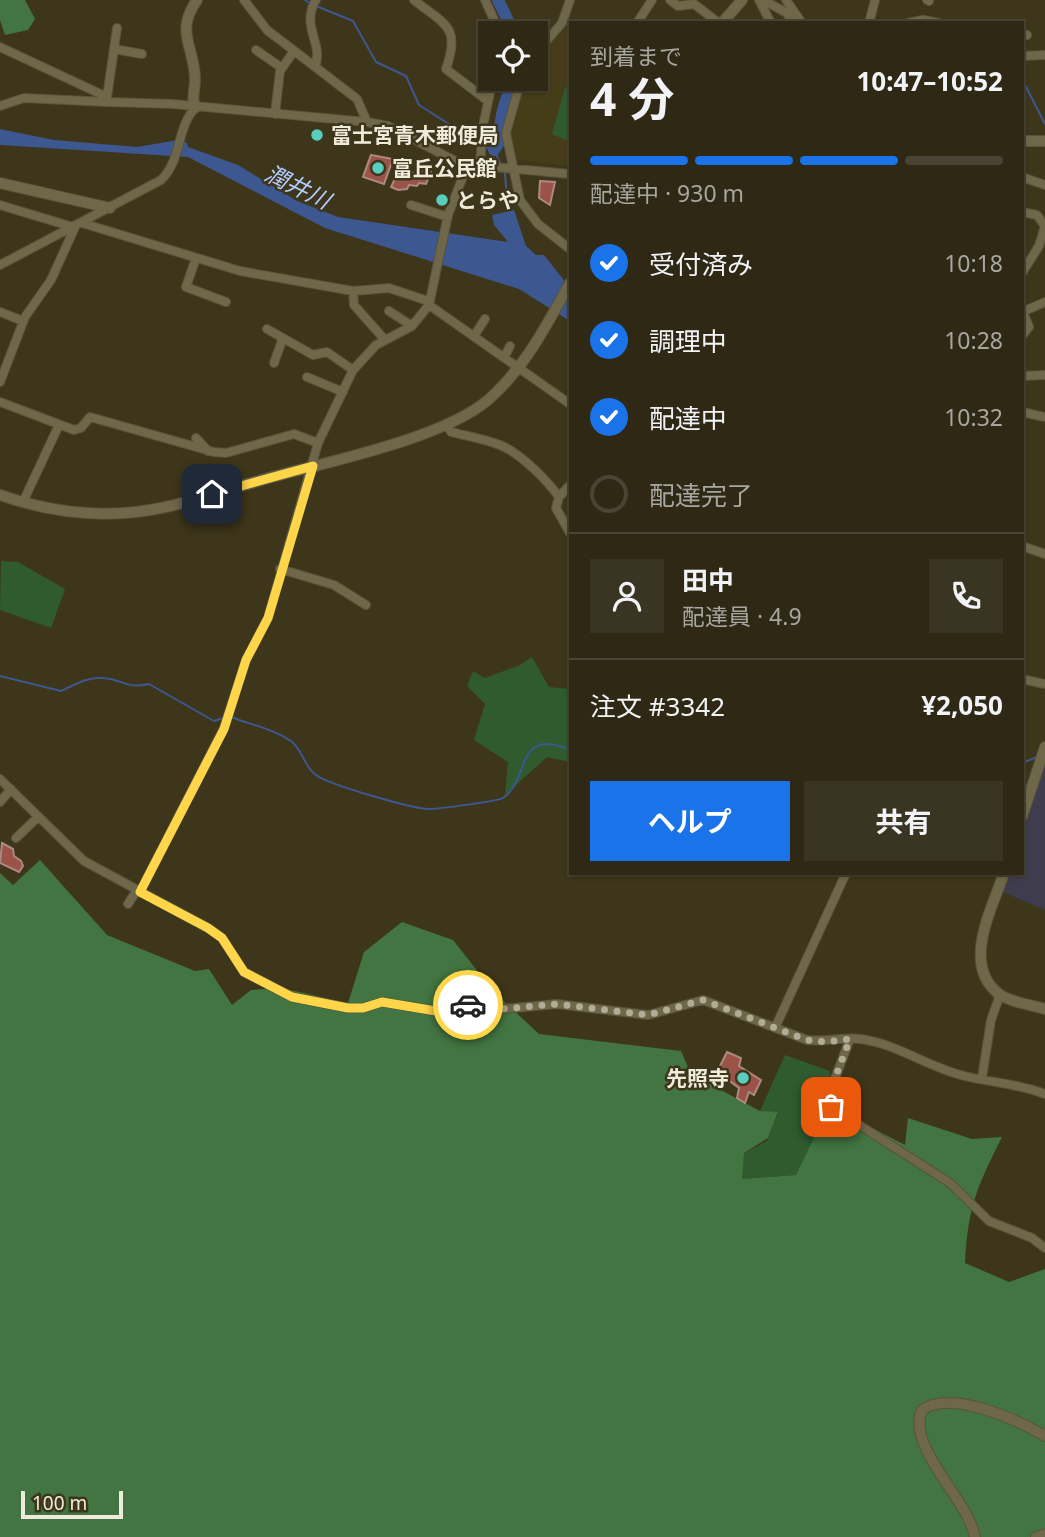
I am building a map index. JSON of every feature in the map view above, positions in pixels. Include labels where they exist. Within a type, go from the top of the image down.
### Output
[{"type":"main road","points":[[195,108],[192,102],[195,80],[184,26],[187,14],[197,0]]},
{"type":"main road","points":[[723,21],[742,0]]},
{"type":"main road","points":[[1024,141],[1045,141]]},
{"type":"main road","points":[[0,183],[110,208]]},
{"type":"main road","points":[[0,495],[63,511],[134,512],[162,508],[447,425],[488,400],[520,366],[569,285]]},
{"type":"main road","points":[[1024,811],[1045,747]]},
{"type":"main road","points":[[1003,875],[982,937],[980,961],[985,979],[1000,995],[1045,1009]]},
{"type":"main road","points":[[975,1537],[962,1505],[927,1450],[918,1419],[922,1410],[937,1403],[957,1404],[1019,1420],[1045,1436]]},
{"type":"street","points":[[244,0],[267,30],[357,99],[367,122]]},
{"type":"street","points":[[315,66],[318,54],[310,26],[310,10],[316,0]]},
{"type":"street","points":[[414,0],[451,32],[454,44],[446,69],[488,100]]},
{"type":"street","points":[[485,0],[495,21]]},
{"type":"street","points":[[548,41],[566,24],[570,0]]},
{"type":"street","points":[[638,21],[652,0]]},
{"type":"street","points":[[670,0],[678,6],[694,4],[718,21]]},
{"type":"street","points":[[761,0],[772,21]]},
{"type":"street","points":[[761,0],[786,13],[791,21]]},
{"type":"street","points":[[786,0],[801,21]]},
{"type":"street","points":[[870,21],[875,0]]},
{"type":"street","points":[[107,100],[117,29]]},
{"type":"street","points":[[0,47],[107,100]]},
{"type":"street","points":[[114,49],[142,54]]},
{"type":"street","points":[[256,50],[282,68]]},
{"type":"street","points":[[275,114],[282,68],[294,51]]},
{"type":"street","points":[[1024,56],[1045,55]]},
{"type":"street","points":[[484,166],[483,146],[491,91]]},
{"type":"street","points":[[518,91],[506,133],[520,200],[531,216],[569,248]]},
{"type":"street","points":[[0,106],[24,98],[107,100],[367,122],[388,126],[467,166],[512,167],[569,174]]},
{"type":"street","points":[[0,265],[161,180],[176,159],[188,116],[195,108]]},
{"type":"street","points":[[128,904],[138,891],[224,729],[246,660],[268,618],[318,443],[353,370],[376,345],[412,326],[428,303],[447,221],[467,166]]},
{"type":"street","points":[[1024,178],[1045,185]]},
{"type":"street","points":[[0,205],[240,271],[353,291],[389,288],[428,303],[489,349],[520,366],[569,403]]},
{"type":"street","points":[[411,205],[447,221]]},
{"type":"street","points":[[1024,212],[1037,215],[1045,226],[1039,246],[1024,270]]},
{"type":"street","points":[[0,382],[23,321],[51,280],[77,225]]},
{"type":"street","points":[[196,258],[186,287],[226,302]]},
{"type":"street","points":[[353,291],[354,305],[385,340]]},
{"type":"street","points":[[1024,311],[1045,302]]},
{"type":"street","points":[[389,311],[412,326]]},
{"type":"street","points":[[0,312],[23,321]]},
{"type":"street","points":[[1024,316],[1029,327],[1024,333]]},
{"type":"street","points":[[474,336],[485,319]]},
{"type":"street","points":[[267,329],[313,355],[327,352],[353,370]]},
{"type":"street","points":[[274,363],[283,338]]},
{"type":"street","points":[[505,356],[510,346]]},
{"type":"street","points":[[1024,376],[1045,375]]},
{"type":"street","points":[[307,377],[343,392]]},
{"type":"street","points":[[0,402],[74,430],[81,428],[90,417],[208,451],[226,453],[294,434],[318,443]]},
{"type":"street","points":[[1024,412],[1045,417]]},
{"type":"street","points":[[23,502],[59,425]]},
{"type":"street","points":[[447,425],[451,432],[502,446],[559,498]]},
{"type":"street","points":[[196,438],[208,451]]},
{"type":"street","points":[[569,486],[559,498],[556,508],[569,531]]},
{"type":"street","points":[[1024,547],[1045,554]]},
{"type":"street","points":[[281,569],[334,585],[366,605]]},
{"type":"street","points":[[1024,679],[1045,684]]},
{"type":"street","points":[[0,779],[84,861],[170,910],[194,919],[222,938],[244,972],[292,997],[319,1004],[363,1008],[382,1002],[436,1011],[465,1003],[480,1011],[557,1004],[648,1015],[703,1000],[775,1028],[825,1042],[850,1039],[900,1049],[961,1076],[1026,1086],[1045,1094]]},
{"type":"street","points":[[0,802],[11,789]]},
{"type":"street","points":[[16,838],[37,818]]},
{"type":"street","points":[[775,1028],[845,875]]},
{"type":"street","points":[[982,1078],[990,1020],[1000,995]]},
{"type":"street","points":[[850,1039],[829,1094],[831,1107],[950,1183],[989,1221],[1032,1238],[1045,1248]]},
{"type":"street","points":[[1035,1537],[1045,1533]]},
{"type":"shaded area","points":[[569,28],[569,166],[514,159],[511,132],[521,91],[548,91],[548,45]]},
{"type":"shaded area","points":[[1045,762],[1045,910],[1003,892],[1008,875],[1024,875],[1024,828]]},
{"type":"green space","points":[[0,0],[25,0],[35,19],[28,30],[5,35],[0,20]]},
{"type":"green space","points":[[565,87],[569,89],[569,142],[552,134]]},
{"type":"green space","points":[[1,561],[18,562],[65,589],[51,628],[0,610]]},
{"type":"green space","points":[[532,657],[549,687],[569,689],[569,762],[547,757],[505,795],[508,762],[474,740],[485,704],[467,686],[473,671],[485,678],[520,665]]},
{"type":"green space","points":[[40,860],[107,935],[195,971],[209,969],[232,1005],[251,990],[281,988],[348,1003],[364,952],[402,922],[453,940],[494,992],[539,1034],[681,1051],[691,1074],[760,1111],[778,1112],[768,1138],[744,1153],[742,1179],[796,1175],[826,1112],[857,1120],[905,1145],[908,1118],[972,1139],[1002,1137],[975,1197],[965,1263],[1009,1282],[1045,1269],[1045,1537],[0,1537],[0,873],[13,885]]},
{"type":"green space","points":[[785,1055],[830,1071],[826,1112],[796,1175],[741,1179],[744,1153],[767,1141],[778,1113],[760,1111]]},
{"type":"water","points":[[0,129],[54,140],[137,147],[178,140],[187,143],[188,147],[238,165],[297,201],[338,217],[508,242],[494,225],[492,215],[514,210],[526,246],[536,255],[544,255],[569,287],[569,320],[519,289],[325,228],[188,157],[0,145]]},
{"type":"building","name":"富丘公民館","points":[[371,155],[393,159],[384,184],[363,177]]},
{"type":"building","points":[[400,168],[419,175],[422,168],[431,172],[426,184],[409,185],[407,189],[398,190],[391,187]]},
{"type":"building","points":[[540,181],[555,182],[550,205],[539,198]]},
{"type":"building","points":[[2,843],[13,849],[14,856],[21,861],[23,866],[19,872],[0,863]]},
{"type":"building","name":"先照寺","points":[[727,1052],[741,1058],[739,1066],[761,1080],[754,1095],[749,1092],[745,1103],[737,1098],[739,1088],[717,1072]]},
{"type":"waterway","points":[[305,0],[311,4]]},
{"type":"waterway","points":[[498,0],[508,21]]},
{"type":"waterway","points":[[316,6],[353,21],[376,62],[406,76],[419,105],[477,142]]},
{"type":"waterway","points":[[1024,83],[1045,124]]},
{"type":"waterway","points":[[494,150],[500,141],[501,117],[510,91]]},
{"type":"waterway","points":[[485,147],[494,150],[501,165]]},
{"type":"waterway","points":[[505,173],[508,212]]},
{"type":"waterway","points":[[0,676],[61,691],[93,678],[111,679],[130,685],[149,684],[214,721],[223,718]]},
{"type":"waterway","points":[[231,717],[270,730],[291,741],[312,772],[324,779],[372,796],[429,809],[503,798],[511,790],[532,750],[540,745],[552,744],[569,750]]},
{"type":"waterway","points":[[1024,762],[1037,757]]},
{"type":"way so far","points":[[468,1005],[480,1011],[557,1004],[648,1015],[660,1014],[685,1003],[703,1000],[807,1040],[825,1042],[850,1039],[829,1094],[831,1107]]},
{"type":"place","name":"富士宮青木郵便局","points":[[317,135]]},
{"type":"place","name":"富丘公民館","points":[[378,168]]},
{"type":"place","name":"とらや","points":[[442,200]]},
{"type":"place","name":"先照寺","points":[[743,1078]]},
{"type":"route","points":[[212,494],[313,466],[294,532],[282,562],[268,618],[246,660],[224,729],[140,892],[208,928],[222,938],[233,959],[244,972],[292,997],[348,1008],[363,1008],[382,1002],[436,1011],[465,1003],[468,1005]]},
{"type":"water label","name":"潤井川","points":[[298,186]]}]
